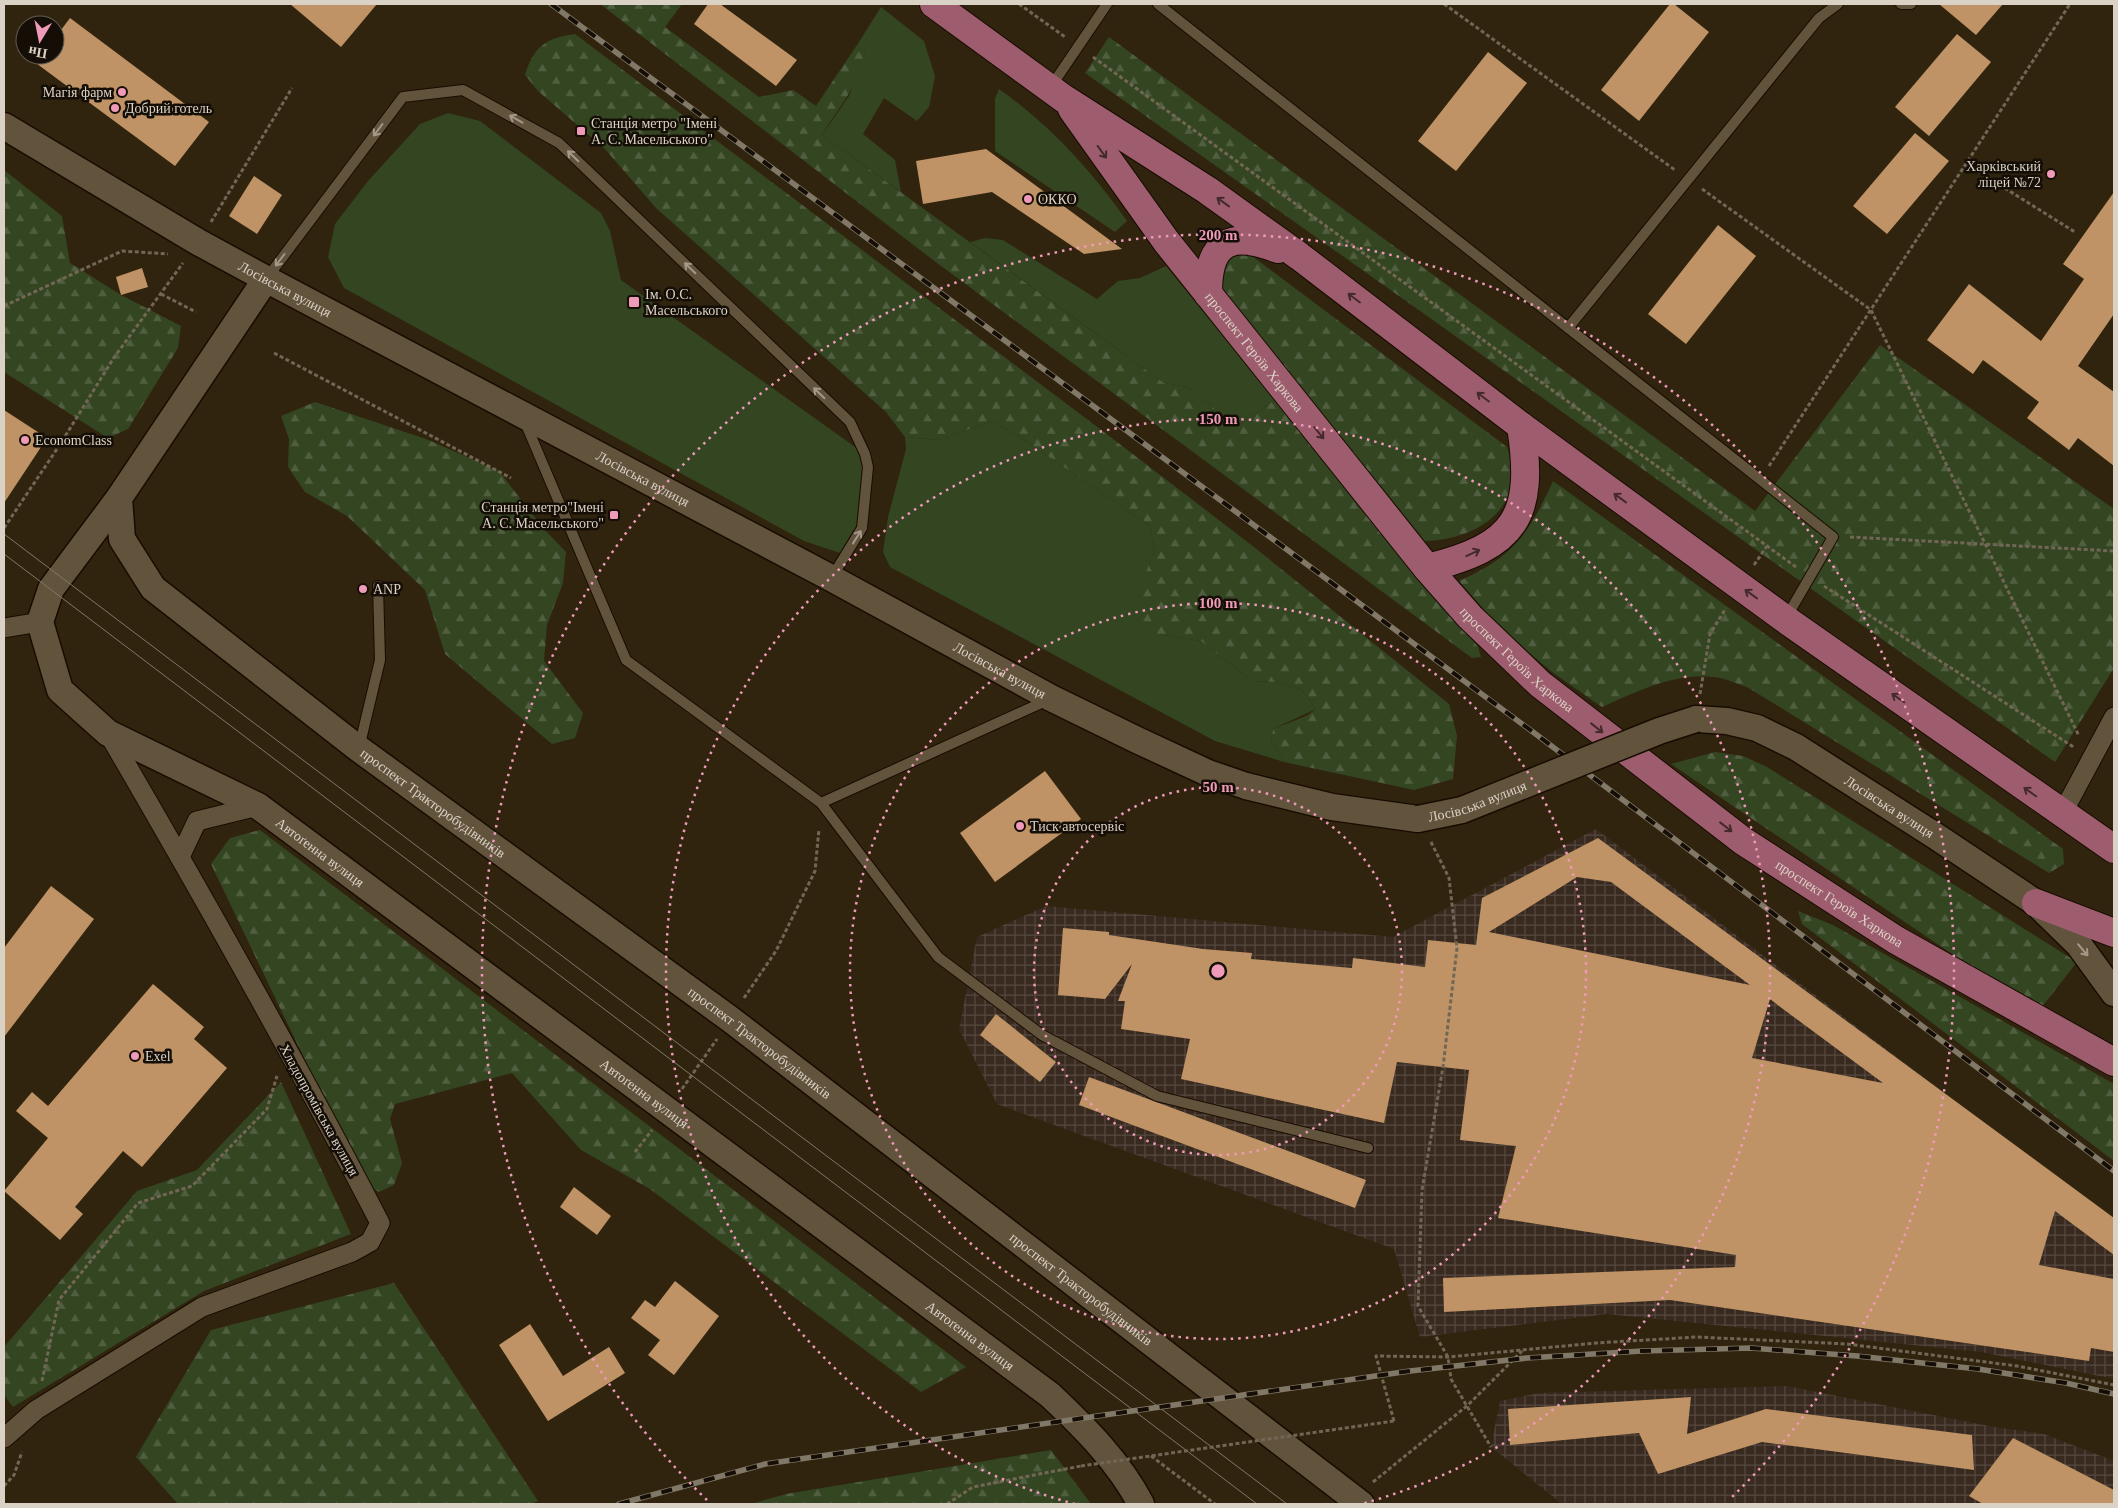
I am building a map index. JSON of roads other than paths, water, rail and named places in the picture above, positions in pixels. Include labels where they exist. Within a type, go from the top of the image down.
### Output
[{"type":"main road","name":"проспект Героїв Харкова","points":[[934,4],[1056,93],[1207,190],[1298,256],[1522,426],[1785,619],[2062,814],[2114,848]]},
{"type":"main road","name":"проспект Героїв Харкова","points":[[1056,93],[1166,241],[1427,568],[1470,617],[1540,684],[1744,841],[1896,940],[2114,1062]]},
{"type":"main road","name":"Лосівська вулиця","points":[[4,126],[198,242],[266,279],[832,578],[1051,698],[1208,773],[1246,786],[1332,807],[1418,818],[1462,810],[1659,731],[1696,720],[1726,721],[1757,728],[1796,747],[2036,903],[2079,945],[2114,993]]},
{"type":"main road","points":[[1208,294],[1211,262],[1217,251],[1227,243],[1241,240],[1267,245],[1298,256]]},
{"type":"main road","points":[[40,622],[50,589],[119,498],[266,279]]},
{"type":"main road","points":[[1427,568],[1460,560],[1493,544],[1509,528],[1521,507],[1527,480],[1522,426]]},
{"type":"main road","name":"проспект Тракторобудівників","points":[[119,498],[122,539],[153,588],[358,748],[730,1019],[1358,1502]]},
{"type":"main road","name":"Хладопромівська вулиця","points":[[40,622],[60,690],[108,733]]},
{"type":"main road","name":"Автоґенна вулиця","points":[[108,733],[258,806],[1050,1395],[1099,1445],[1121,1471],[1141,1504]]},
{"type":"main road","points":[[2036,903],[2114,933]]},
{"type":"street","points":[[4,628],[40,622]]},
{"type":"street","points":[[2062,814],[2114,717]]},
{"type":"street","name":"Хладопромівська вулиця","points":[[4,1438],[36,1410],[202,1307],[352,1252],[370,1242],[380,1223],[180,857],[108,733]]},
{"type":"street","points":[[180,857],[197,821],[258,806]]},
{"type":"lane","points":[[1056,93],[1078,46],[1107,4]]},
{"type":"lane","points":[[1158,4],[1833,537],[1785,619]]},
{"type":"lane","points":[[1568,328],[1819,18],[1838,4]]},
{"type":"lane","points":[[1901,4],[1911,4]]},
{"type":"lane","points":[[266,279],[403,97],[463,90],[559,143],[850,422],[865,454],[868,468],[862,528],[832,578]]},
{"type":"lane","points":[[522,413],[626,660],[821,803],[938,957],[1042,1035],[1157,1096],[1368,1148]]},
{"type":"lane","points":[[358,748],[380,660],[378,586]]},
{"type":"lane","points":[[821,803],[1051,698]]},
{"type":"tram line","points":[[4,534],[1287,1504]]},
{"type":"tram line","points":[[4,554],[1257,1504]]},
{"type":"railway","points":[[551,4],[1533,732],[2114,1171]]},
{"type":"railway","points":[[619,1504],[765,1464],[1410,1371],[1527,1358],[1642,1351],[1751,1348],[1857,1356],[1978,1369],[2066,1383],[2114,1394]]},
{"type":"place","name":"Магія фарм","points":[[122,92]]},
{"type":"place","name":"Добрий готель","points":[[115,108]]},
{"type":"place","name":"Станція метро \"Імені А. С. Масельського\"","points":[[581,131]]},
{"type":"place","name":"Харківський ліцей №72","points":[[2051,174]]},
{"type":"place","name":"ОККО","points":[[1028,199]]},
{"type":"place","name":"Ім. О.С. Масельського","points":[[634,302]]},
{"type":"place","name":"EconomClass","points":[[25,440]]},
{"type":"place","name":"Станція метро\"Імені А. С. Масельського\"","points":[[614,515]]},
{"type":"place","name":"ANP","points":[[363,589]]},
{"type":"place","name":"Тиск автосервіс","points":[[1020,826]]},
{"type":"place","name":"Exel","points":[[135,1056]]}]
